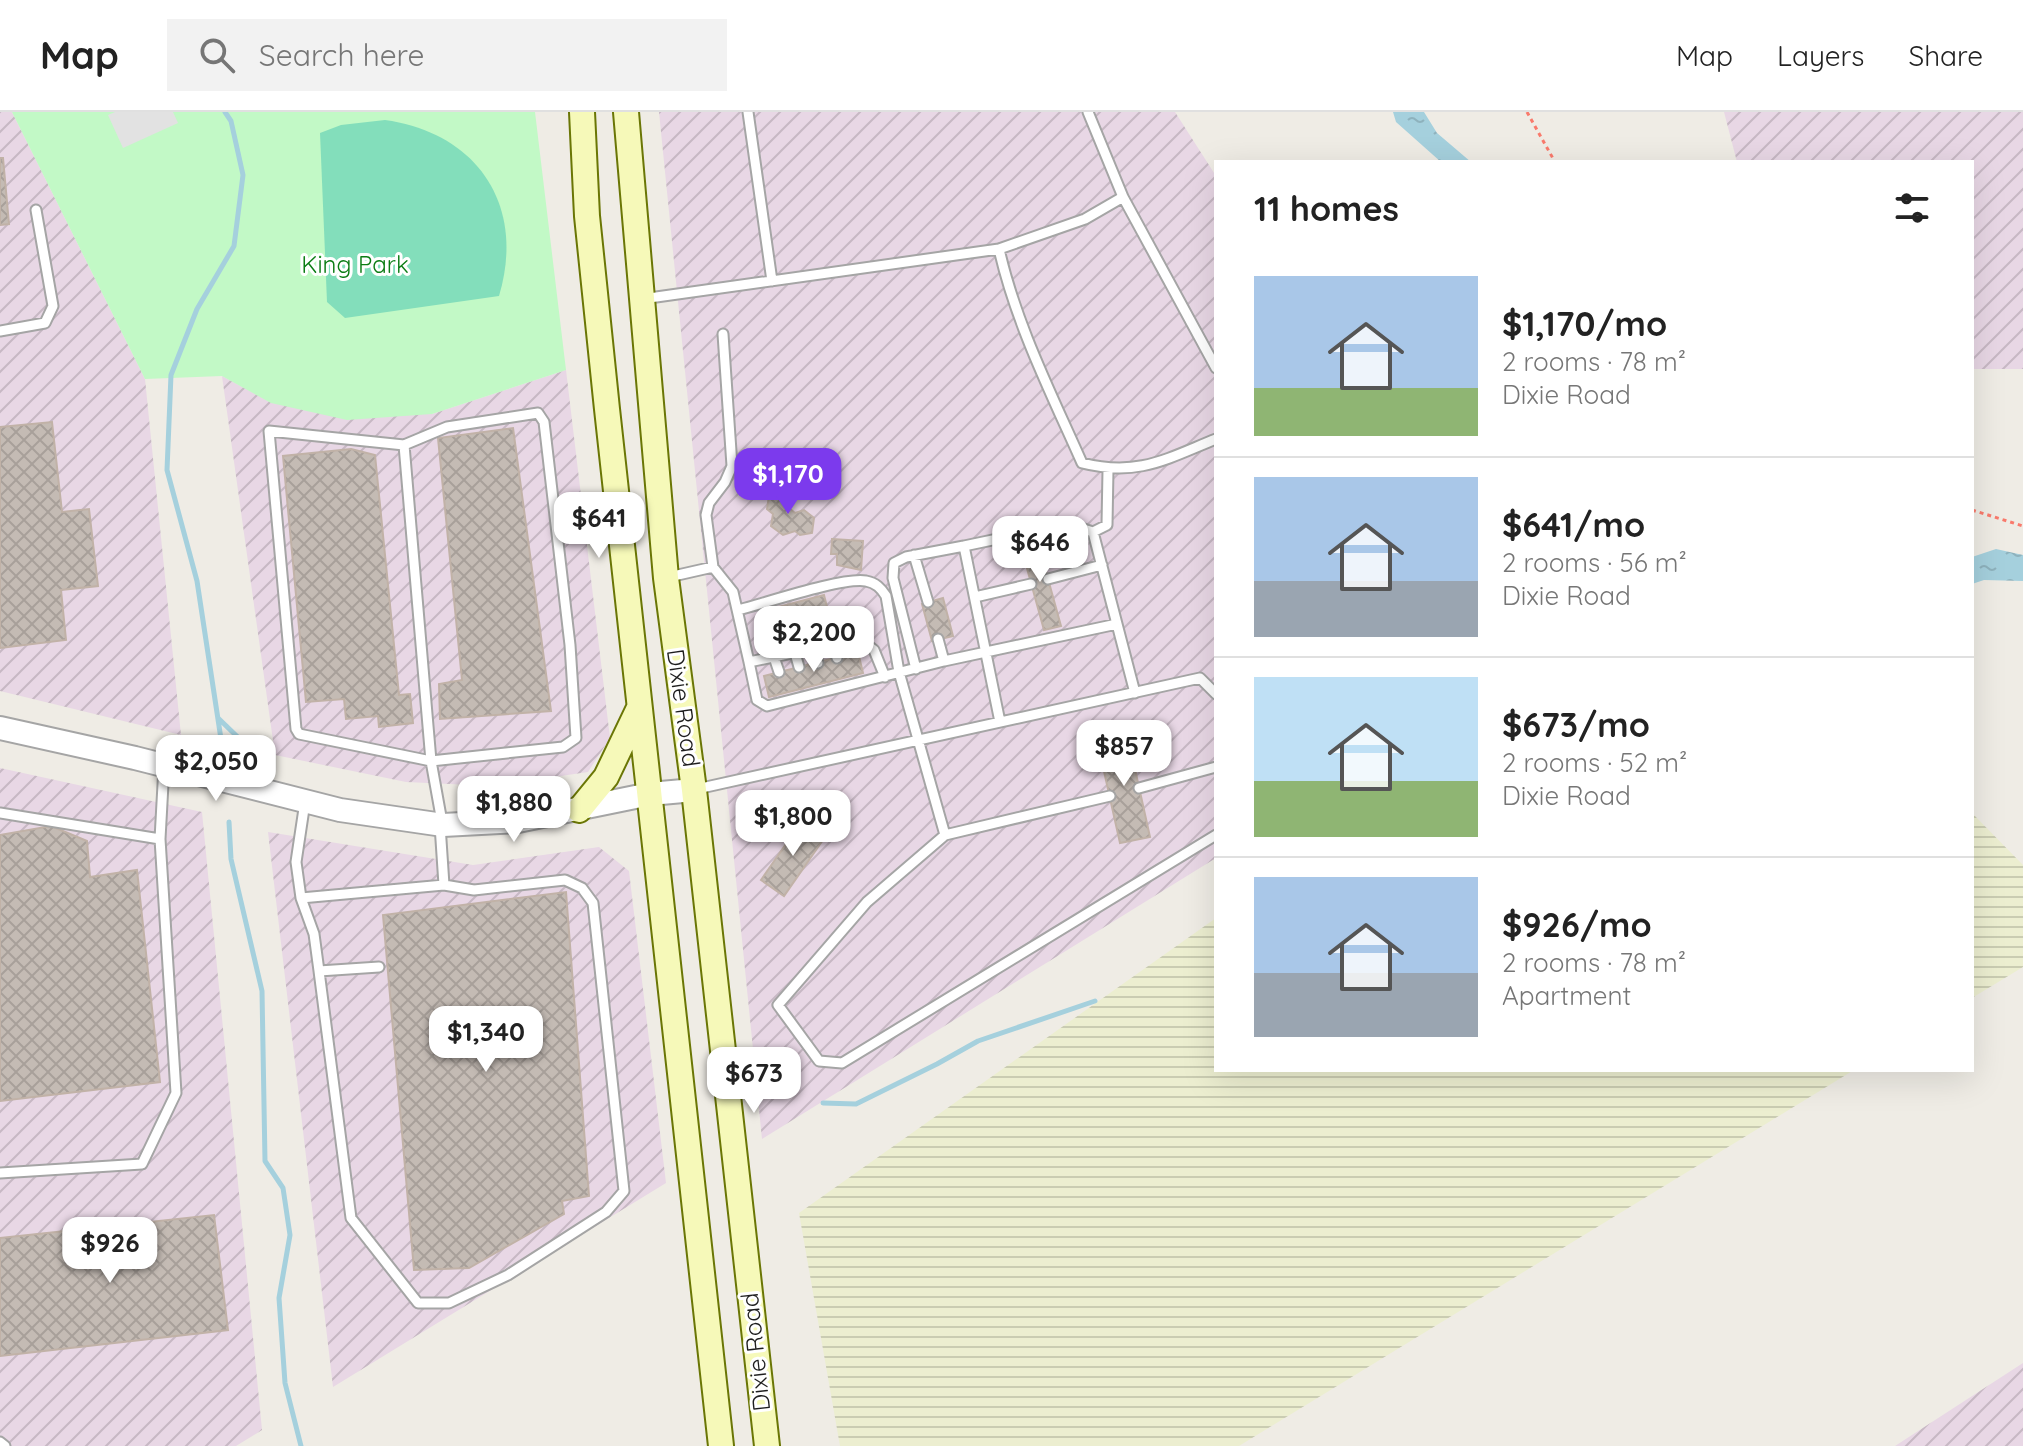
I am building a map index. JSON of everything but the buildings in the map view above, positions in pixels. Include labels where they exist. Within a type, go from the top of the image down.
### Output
[{"type":"main road","name":"Dixie Road","points":[[582,112],[587,216],[721,1446]]},
{"type":"main road","name":"Dixie Road","points":[[626,112],[666,578],[694,790],[767,1446]]},
{"type":"main road","points":[[579,810],[606,777],[624,744],[639,706]]},
{"type":"street","points":[[0,728],[340,810],[441,825],[518,821],[650,794],[694,790]]},
{"type":"lane","points":[[748,112],[772,281]]},
{"type":"lane","points":[[1088,112],[1123,197],[1214,364]]},
{"type":"lane","points":[[642,299],[999,249],[1085,219],[1123,197]]},
{"type":"lane","points":[[0,331],[45,323],[53,306],[36,210]]},
{"type":"lane","points":[[999,249],[1025,336],[1082,463],[1108,470],[1144,467],[1214,440]]},
{"type":"lane","points":[[723,334],[732,466],[725,482],[709,503],[706,515],[713,567],[733,592],[757,700],[767,706],[825,687],[885,677],[944,661],[1117,624]]},
{"type":"lane","points":[[535,412],[544,422],[570,645],[576,738],[563,747],[431,761],[299,734],[296,729],[267,435],[272,429],[404,445],[447,427],[535,412]]},
{"type":"lane","points":[[404,445],[431,761],[441,825],[444,885]]},
{"type":"lane","points":[[916,669],[893,578],[894,563],[914,555],[1068,524],[1093,532],[1107,525],[1108,470]]},
{"type":"lane","points":[[1093,532],[1135,693]]},
{"type":"lane","points":[[964,546],[1000,722]]},
{"type":"lane","points":[[914,555],[928,602]]},
{"type":"lane","points":[[1048,579],[1102,565]]},
{"type":"lane","points":[[666,578],[713,567]]},
{"type":"lane","points":[[738,610],[847,581],[877,585],[886,596],[899,672],[945,835]]},
{"type":"lane","points":[[975,597],[1031,584]]},
{"type":"lane","points":[[749,662],[860,639],[869,643],[874,650],[885,677]]},
{"type":"lane","points":[[938,639],[944,661]]},
{"type":"lane","points":[[833,644],[837,658]]},
{"type":"lane","points":[[814,649],[818,663]]},
{"type":"lane","points":[[795,653],[799,667]]},
{"type":"lane","points":[[774,657],[779,672]]},
{"type":"lane","points":[[694,790],[1200,678],[1214,692]]},
{"type":"lane","points":[[0,1173],[142,1164],[176,1093],[160,839],[164,766]]},
{"type":"lane","points":[[1139,788],[1214,768]]},
{"type":"lane","points":[[1110,796],[945,835],[867,902],[778,1005],[819,1061],[842,1063],[1214,836]]},
{"type":"lane","points":[[301,898],[444,885],[474,890],[565,880],[582,888],[593,903],[624,1191],[606,1212],[496,1280],[449,1303],[418,1303],[351,1218],[314,934],[301,898],[296,862],[305,801]]},
{"type":"lane","points":[[0,813],[160,839]]},
{"type":"lane","points":[[319,971],[379,967]]},
{"type":"lane","points":[[0,1442],[5,1446]]},
{"type":"path","points":[[1527,112],[1554,160]]},
{"type":"path","points":[[1974,511],[2023,526]]},
{"type":"shaded area","points":[[0,112],[12,112],[145,379],[181,735],[0,691]]},
{"type":"shaded area","points":[[115,112],[173,112],[178,123],[123,148],[108,115]]},
{"type":"shaded area","points":[[659,112],[1175,112],[1214,173],[1214,859],[762,1139]]},
{"type":"shaded area","points":[[1724,112],[2023,112],[2023,369],[1974,369],[1974,160],[1736,160]]},
{"type":"shaded area","points":[[566,370],[610,738],[588,772],[493,786],[406,782],[275,755],[222,376],[272,403],[432,414]]},
{"type":"shaded area","points":[[0,768],[202,812],[262,1430],[236,1446],[0,1446]]},
{"type":"shaded area","points":[[268,832],[473,865],[599,847],[629,871],[666,1183],[333,1387]]},
{"type":"shaded area","points":[[2023,1363],[2023,1446],[1895,1446]]},
{"type":"green space","name":"King Park","points":[[12,112],[535,112],[566,370],[432,414],[347,420],[271,403],[222,376],[145,379]]},
{"type":"green space","points":[[385,120],[418,128],[446,140],[469,158],[487,179],[499,204],[506,232],[506,263],[499,296],[345,318],[327,302],[320,133],[341,125]]},
{"type":"green space","points":[[1974,815],[2023,865],[2023,967],[1974,997]]},
{"type":"green space","points":[[1214,919],[1214,1072],[1851,1072],[1239,1446],[840,1446],[799,1213]]},
{"type":"water","points":[[1393,112],[1424,112],[1437,133],[1469,160],[1439,160],[1396,122]]},
{"type":"water","points":[[1996,549],[2023,555],[2023,581],[1984,580],[1974,583],[1974,556]]},
{"type":"waterway","points":[[221,739],[197,581],[167,470],[171,375],[197,309],[234,246],[243,175],[231,121],[225,112]]},
{"type":"waterway","points":[[218,718],[248,747]]},
{"type":"waterway","points":[[229,822],[231,859],[262,991],[265,1161],[283,1188],[290,1235],[279,1298],[285,1383],[301,1446]]},
{"type":"waterway","points":[[823,1103],[856,1104],[978,1041],[1095,1001]]}]
